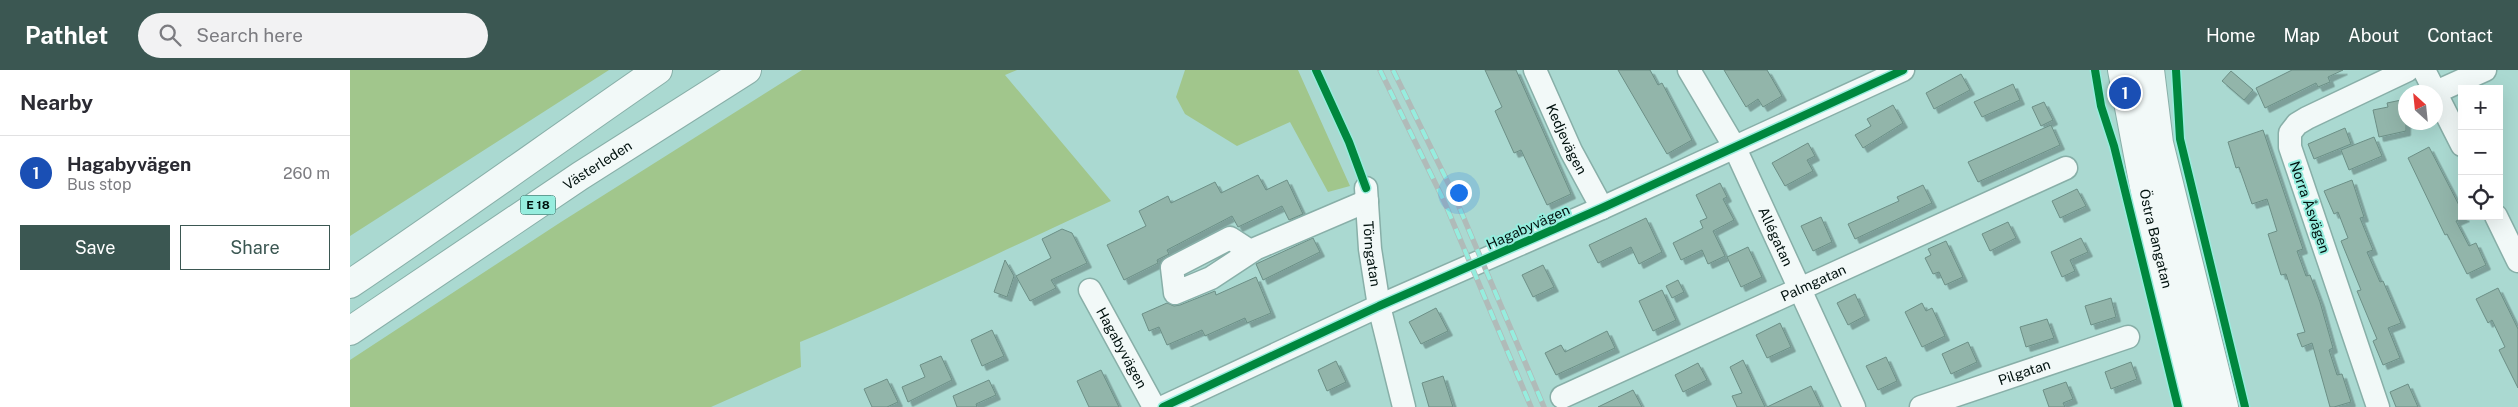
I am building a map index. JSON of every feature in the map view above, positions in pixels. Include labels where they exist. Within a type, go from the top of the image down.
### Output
[{"type":"main road","points":[[350,284],[658,70]]},
{"type":"main road","name":"Västerleden","points":[[350,331],[580,176],[747,70]]},
{"type":"main road","name":"Östra Bangatan","points":[[2122,70],[2148,208],[2197,407]]},
{"type":"main road","name":"Östra Bangatan","points":[[2150,70],[2159,143],[2224,407]]},
{"type":"street","name":"Kedjevägen","points":[[1536,70],[1571,151],[1602,208]]},
{"type":"street","name":"Allégatan","points":[[1689,70],[1734,146],[1854,407]]},
{"type":"street","name":"Hagabyvägen","points":[[1162,407],[1379,306],[1602,208],[1903,70]]},
{"type":"street","name":"Norra Åsvägen","points":[[2378,407],[2290,147],[2290,133],[2297,124],[2306,118],[2408,70]]},
{"type":"street","points":[[2424,70],[2432,85]]},
{"type":"street","points":[[2443,89],[2485,70]]},
{"type":"street","points":[[2443,106],[2458,137]]},
{"type":"street","name":"Palmgatan","points":[[1562,397],[2066,168]]},
{"type":"street","name":"Törngatan","points":[[1256,249],[1366,194],[1370,249],[1379,306],[1404,407]]},
{"type":"street","points":[[2507,227],[2518,261]]},
{"type":"street","name":"Hagabyvägen","points":[[1090,290],[1154,407]]},
{"type":"street","name":"Pilgatan","points":[[1921,407],[2128,338]]},
{"type":"green space","points":[[350,70],[609,70],[350,236]]},
{"type":"green space","points":[[802,70],[1017,70],[1005,75],[1111,201],[918,291],[800,342],[801,367],[711,407],[350,407],[350,360],[561,222]]},
{"type":"green space","points":[[1185,70],[1298,70],[1350,186],[1328,192],[1290,122],[1237,146],[1185,114],[1176,97]]},
{"type":"building","points":[[1485,70],[1516,70],[1571,194],[1547,205],[1521,150],[1514,153],[1495,111],[1502,107]]},
{"type":"building","points":[[1618,70],[1650,70],[1658,85],[1662,83],[1692,140],[1667,154]]},
{"type":"building","points":[[1724,70],[1767,70],[1782,96],[1763,107],[1758,99],[1746,107]]},
{"type":"building","points":[[2292,70],[2343,70],[2328,77],[2330,82],[2318,87],[2316,83],[2265,108],[2256,88]]},
{"type":"building","points":[[2231,71],[2253,90],[2244,100],[2222,81]]},
{"type":"building","points":[[1961,74],[1970,90],[1934,109],[1926,93]]},
{"type":"building","points":[[2013,84],[2020,100],[1982,117],[1974,102]]},
{"type":"building","points":[[2398,101],[2398,130],[2406,131],[2379,137],[2373,110],[2388,107],[2387,103]]},
{"type":"building","points":[[2044,102],[2053,120],[2041,126],[2032,107]]},
{"type":"building","points":[[1893,105],[1903,123],[1863,148],[1855,135],[1871,126],[1867,119]]},
{"type":"building","points":[[2051,125],[2060,145],[1978,182],[1968,162]]},
{"type":"building","points":[[2345,128],[2351,144],[2314,159],[2308,144]]},
{"type":"building","points":[[2263,130],[2303,249],[2297,251],[2306,276],[2310,275],[2320,302],[2333,348],[2329,350],[2337,375],[2342,374],[2351,402],[2334,407],[2330,407],[2312,343],[2302,347],[2297,334],[2305,332],[2286,274],[2281,275],[2268,234],[2277,231],[2267,199],[2252,204],[2239,167],[2236,168],[2228,142]]},
{"type":"building","points":[[2374,137],[2382,156],[2349,170],[2341,150]]},
{"type":"building","points":[[1808,143],[1815,156],[1807,160],[1813,171],[1785,186],[1772,163]]},
{"type":"building","points":[[2429,147],[2458,203],[2458,220],[2456,221],[2469,246],[2476,243],[2486,265],[2467,274],[2447,234],[2445,235],[2408,158]]},
{"type":"building","points":[[1258,175],[1266,190],[1287,180],[1303,214],[1289,220],[1282,206],[1238,227],[1232,216],[1167,250],[1169,254],[1157,260],[1158,263],[1124,280],[1107,245],[1146,226],[1139,211],[1168,196],[1171,203],[1215,182],[1221,193]]},
{"type":"building","points":[[2352,180],[2364,217],[2360,218],[2373,250],[2367,252],[2380,282],[2383,281],[2401,323],[2388,328],[2400,358],[2383,365],[2373,341],[2377,339],[2357,291],[2361,290],[2341,241],[2348,238],[2338,212],[2334,214],[2324,191]]},
{"type":"building","points":[[1720,183],[1727,197],[1723,199],[1734,220],[1713,231],[1725,256],[1708,264],[1702,250],[1681,260],[1673,243],[1703,228],[1700,221],[1707,218],[1696,195]]},
{"type":"building","points":[[1923,185],[1932,203],[1855,239],[1848,224],[1899,201],[1897,197]]},
{"type":"building","points":[[2077,189],[2086,206],[2060,218],[2052,201]]},
{"type":"building","points":[[1821,217],[1832,242],[1813,251],[1801,226]]},
{"type":"building","points":[[1646,218],[1662,252],[1639,264],[1631,247],[1598,263],[1589,245]]},
{"type":"building","points":[[2008,222],[2016,238],[1990,251],[1982,234]]},
{"type":"building","points":[[1062,229],[1072,233],[1087,263],[1051,280],[1056,288],[1030,301],[1016,276],[1051,258],[1042,239]]},
{"type":"building","points":[[1313,238],[1320,252],[1263,280],[1256,264]]},
{"type":"building","points":[[2081,238],[2088,252],[2070,260],[2075,271],[2062,277],[2051,252]]},
{"type":"building","points":[[1946,241],[1963,277],[1945,285],[1939,272],[1933,274],[1925,258],[1931,255],[1928,249]]},
{"type":"building","points":[[1748,247],[1762,277],[1741,287],[1727,257]]},
{"type":"building","points":[[1005,260],[1014,276],[1007,297],[994,292]]},
{"type":"building","points":[[1543,265],[1554,287],[1533,297],[1522,275]]},
{"type":"building","points":[[1256,277],[1271,313],[1247,323],[1245,318],[1205,336],[1202,330],[1167,345],[1159,327],[1149,331],[1142,314],[1167,303],[1174,306],[1180,305],[1215,291],[1216,295]]},
{"type":"building","points":[[1678,280],[1684,292],[1672,298],[1666,286]]},
{"type":"building","points":[[2498,288],[2518,329],[2518,388],[2499,350],[2505,347],[2492,320],[2488,323],[2476,299]]},
{"type":"building","points":[[1662,290],[1676,320],[1653,331],[1639,301]]},
{"type":"building","points":[[1855,294],[1865,316],[1848,325],[1837,303]]},
{"type":"building","points":[[2111,298],[2116,317],[2091,325],[2085,306]]},
{"type":"building","points":[[1922,303],[1926,311],[1932,308],[1945,336],[1922,347],[1905,312]]},
{"type":"building","points":[[1436,308],[1448,331],[1421,344],[1409,322]]},
{"type":"building","points":[[2047,319],[2054,338],[2026,347],[2020,327]]},
{"type":"building","points":[[1780,323],[1791,347],[1767,358],[1756,335]]},
{"type":"building","points":[[992,330],[1004,356],[982,366],[971,340]]},
{"type":"building","points":[[1607,331],[1615,348],[1556,375],[1545,353],[1561,345],[1565,352]]},
{"type":"building","points":[[1968,342],[1977,362],[1951,374],[1942,354]]},
{"type":"building","points":[[941,356],[952,380],[908,402],[902,387],[925,377],[920,365]]},
{"type":"building","points":[[1886,357],[1897,381],[1878,390],[1866,366]]},
{"type":"building","points":[[1743,360],[1765,407],[1737,407],[1732,396],[1742,393],[1730,367]]},
{"type":"building","points":[[1336,361],[1346,382],[1327,391],[1318,370]]},
{"type":"building","points":[[2131,362],[2137,379],[2111,389],[2105,372]]},
{"type":"building","points":[[1698,363],[1707,380],[1683,392],[1675,375]]},
{"type":"building","points":[[1101,370],[1119,407],[1089,407],[1077,381]]},
{"type":"building","points":[[1443,376],[1453,407],[1429,407],[1422,383]]},
{"type":"building","points":[[887,379],[898,402],[887,407],[872,407],[864,389]]},
{"type":"building","points":[[989,380],[996,395],[976,404],[977,407],[957,407],[953,396]]},
{"type":"building","points":[[2066,382],[2073,399],[2063,403],[2065,407],[2049,407],[2043,390]]},
{"type":"building","points":[[2408,384],[2418,407],[2396,407],[2390,392]]},
{"type":"building","points":[[1811,386],[1821,407],[1767,407]]},
{"type":"building","points":[[1633,390],[1642,407],[1598,407]]},
{"type":"railway","points":[[1380,70],[1444,201],[1531,407]]},
{"type":"railway","points":[[1393,70],[1454,195],[1544,407]]},
{"type":"cycle path","points":[[1316,70],[1349,142],[1366,188]]},
{"type":"cycle path","points":[[1163,407],[1379,306],[1602,208],[1903,70]]},
{"type":"cycle path","points":[[2095,70],[2101,106],[2114,146],[2178,407]]},
{"type":"cycle path","points":[[2176,70],[2180,139],[2245,407]]},
{"type":"place","name":"Hagabyvägen","points":[[2125,93]]}]
